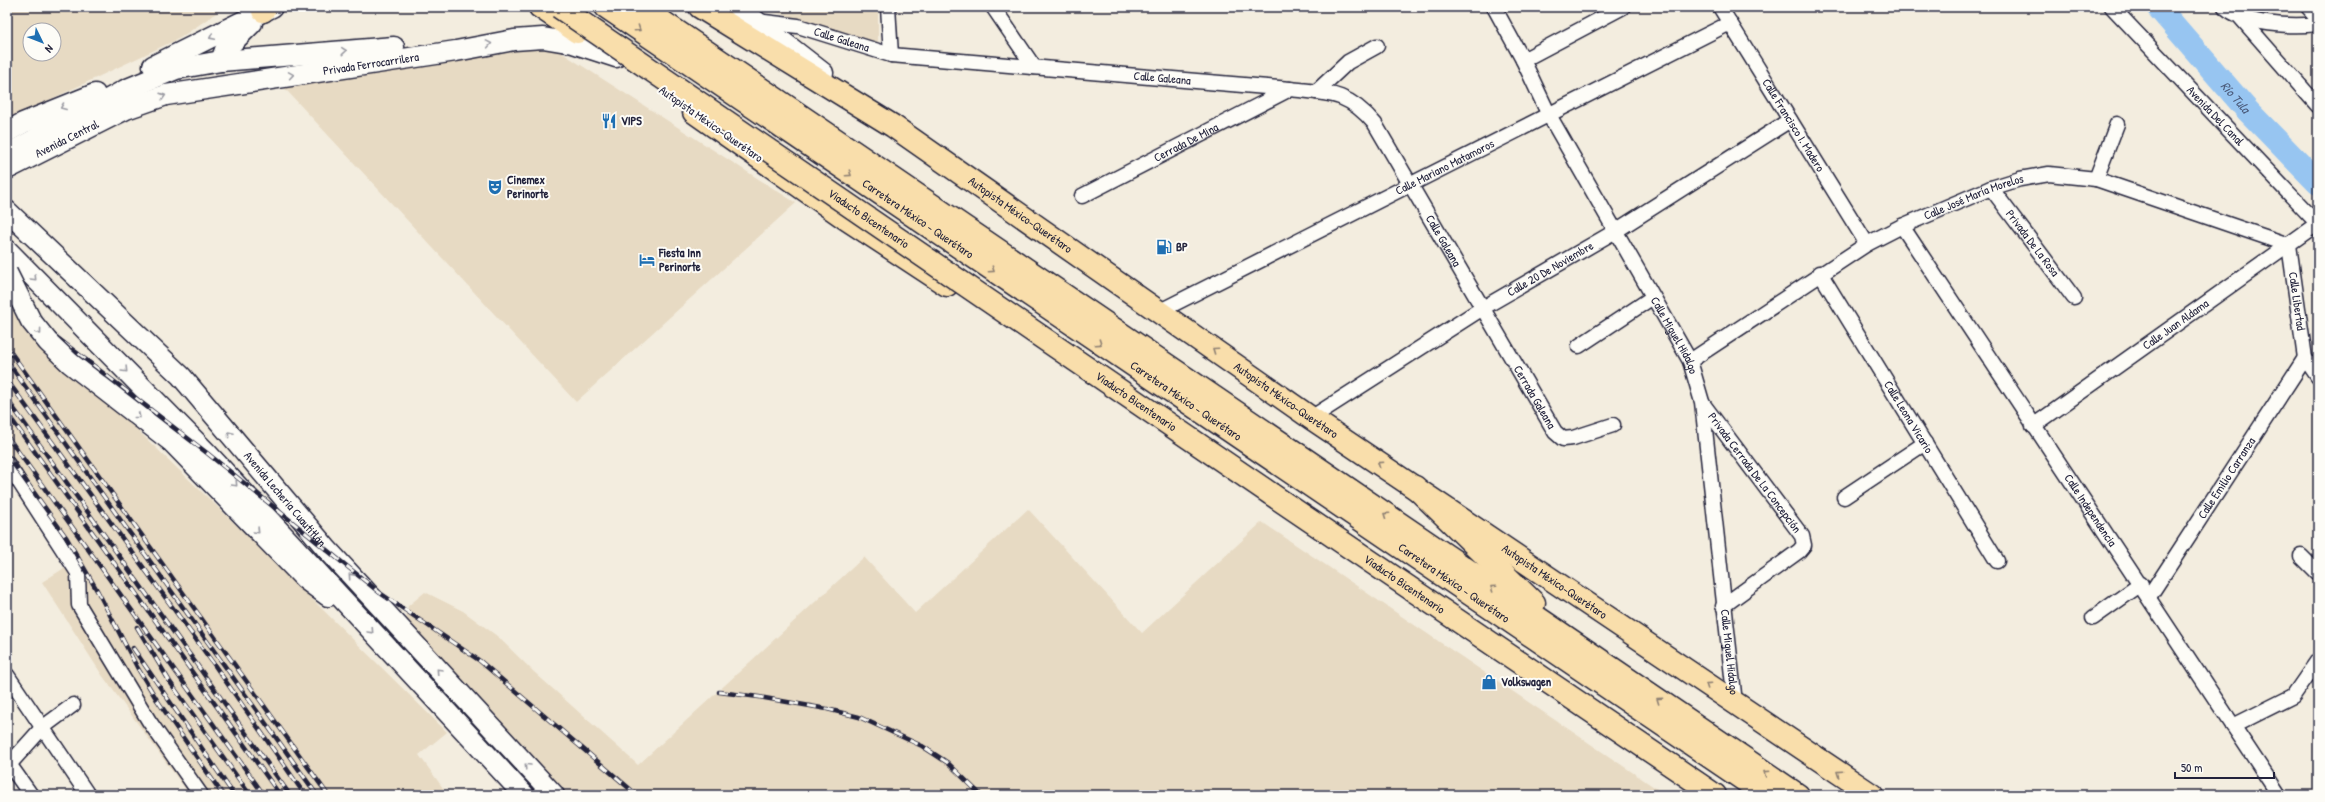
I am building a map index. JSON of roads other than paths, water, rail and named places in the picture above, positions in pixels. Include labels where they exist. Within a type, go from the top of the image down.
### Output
[{"type":"main road","name":"Autopista México-Querétaro","points":[[540,7],[616,57],[844,218],[1212,458],[1697,795]]},
{"type":"main road","name":"Viaducto Bicentenario","points":[[559,7],[1212,458],[1715,795]]},
{"type":"main road","name":"Carretera México - Querétaro","points":[[606,7],[740,100],[1766,795]]},
{"type":"main road","name":"Carretera México - Querétaro","points":[[641,7],[1798,795]]},
{"type":"main road","name":"Autopista México-Querétaro","points":[[700,7],[734,16],[1160,311],[1311,418],[1872,795]]},
{"type":"main road","points":[[221,61],[225,50],[267,8]]},
{"type":"main road","points":[[7,132],[23,123],[112,87],[267,8]]},
{"type":"main road","points":[[734,16],[754,21],[893,126]]},
{"type":"main road","name":"Privada Ferrocarrilera","points":[[126,109],[166,95],[456,52],[507,41],[543,38],[573,42],[616,57]]},
{"type":"main road","points":[[7,154],[125,90],[176,69],[221,61],[399,47],[456,52]]},
{"type":"main road","points":[[740,100],[962,295]]},
{"type":"main road","name":"Avenida Central","points":[[7,169],[126,109]]},
{"type":"main road","name":"Avenida Lecheria Cuautitlán","points":[[7,211],[181,376],[326,548],[554,795]]},
{"type":"main road","name":"Avenida Lecheria Cuautitlán","points":[[7,250],[207,453],[524,795]]},
{"type":"main road","points":[[7,273],[31,321],[48,342],[70,363],[172,442],[305,579],[355,614]]},
{"type":"main road","points":[[1212,458],[1450,581]]},
{"type":"main road","points":[[1415,487],[1576,644]]},
{"type":"street","points":[[888,7],[890,55]]},
{"type":"street","points":[[993,7],[1034,67]]},
{"type":"street","name":"Calle Miguel Hidalgo","points":[[1494,7],[1549,115],[1614,232],[1690,361],[1702,402],[1723,606],[1735,703]]},
{"type":"street","points":[[1522,60],[1623,7]]},
{"type":"street","name":"Calle Francisco I. Madero","points":[[1720,7],[1867,244]]},
{"type":"street","name":"Avenida Del Canal","points":[[2112,7],[2318,224]]},
{"type":"street","points":[[2225,7],[2240,18],[2318,106]]},
{"type":"street","points":[[2308,7],[2318,18]]},
{"type":"street","points":[[2240,18],[2296,26],[2318,24]]},
{"type":"street","name":"Calle Galeana","points":[[754,21],[798,26],[890,55],[1290,89],[1341,96],[1362,108],[1375,124],[1411,184],[1481,308]]},
{"type":"street","name":"Calle Mariano Matamoros","points":[[1160,311],[1730,23]]},
{"type":"street","points":[[1316,92],[1348,62],[1377,46]]},
{"type":"street","name":"Cerrada De Mina","points":[[1082,196],[1290,89]]},
{"type":"street","name":"Calle 20 De Noviembre","points":[[1311,418],[1481,308],[1614,232],[1790,120]]},
{"type":"street","points":[[2096,179],[2117,124]]},
{"type":"street","name":"Calle José María Morelos","points":[[1690,361],[1820,273],[1867,244],[1902,226],[1991,188],[2020,179],[2049,174],[2096,179],[2289,245]]},
{"type":"street","name":"Privada De La Rosa","points":[[1991,188],[2074,298]]},
{"type":"street","name":"Calle Juan Aldama","points":[[2033,426],[2318,224]]},
{"type":"street","name":"Calle Independencia","points":[[1902,226],[2033,426],[2141,584],[2279,795]]},
{"type":"street","name":"Calle Libertad","points":[[2289,245],[2305,358],[2318,377]]},
{"type":"street","name":"Calle Leona Vicario","points":[[1820,273],[1997,561]]},
{"type":"street","points":[[1579,346],[1653,297]]},
{"type":"street","name":"Cerrada Galeana","points":[[1481,308],[1555,432],[1563,438],[1573,438],[1613,425]]},
{"type":"street","name":"Calle Emilio Carranza","points":[[2149,597],[2305,358]]},
{"type":"street","name":"Privada Cerrada De La Concepción","points":[[1702,402],[1802,536],[1804,545],[1799,551],[1723,606]]},
{"type":"street","points":[[1844,497],[1925,443]]},
{"type":"street","points":[[7,463],[78,573],[79,605],[149,721],[201,795]]},
{"type":"street","points":[[2301,556],[2318,573]]},
{"type":"street","points":[[2093,618],[2141,584]]},
{"type":"street","points":[[2233,726],[2293,696],[2318,660]]},
{"type":"street","points":[[7,675],[88,795]]},
{"type":"street","points":[[31,795],[8,765],[42,728],[73,705]]},
{"type":"waterway","name":"Río Tula","points":[[2158,7],[2248,111],[2318,183]]},
{"type":"railway","points":[[7,299],[207,453],[380,593],[480,661],[637,795]]},
{"type":"railway","points":[[7,347],[328,795]]},
{"type":"railway","points":[[7,361],[317,795]]},
{"type":"railway","points":[[7,380],[213,663],[305,795]]},
{"type":"railway","points":[[7,399],[290,795]]},
{"type":"railway","points":[[7,413],[280,795]]},
{"type":"railway","points":[[7,436],[264,795]]},
{"type":"railway","points":[[7,455],[66,537],[98,592],[137,667],[157,700],[223,795]]},
{"type":"railway","points":[[137,627],[170,682],[250,795]]},
{"type":"railway","points":[[133,648],[234,795]]},
{"type":"railway","points":[[719,692],[759,697],[827,709],[859,717],[922,746],[948,763],[981,795]]},
{"type":"place","name":"VIPS","points":[[609,121]]},
{"type":"place","name":"Cinemex Perinorte","points":[[495,187]]},
{"type":"place","name":"BP","points":[[1164,247]]},
{"type":"place","name":"Fiesta Inn Perinorte","points":[[647,260]]},
{"type":"place","name":"Volkswagen","points":[[1489,682]]}]
